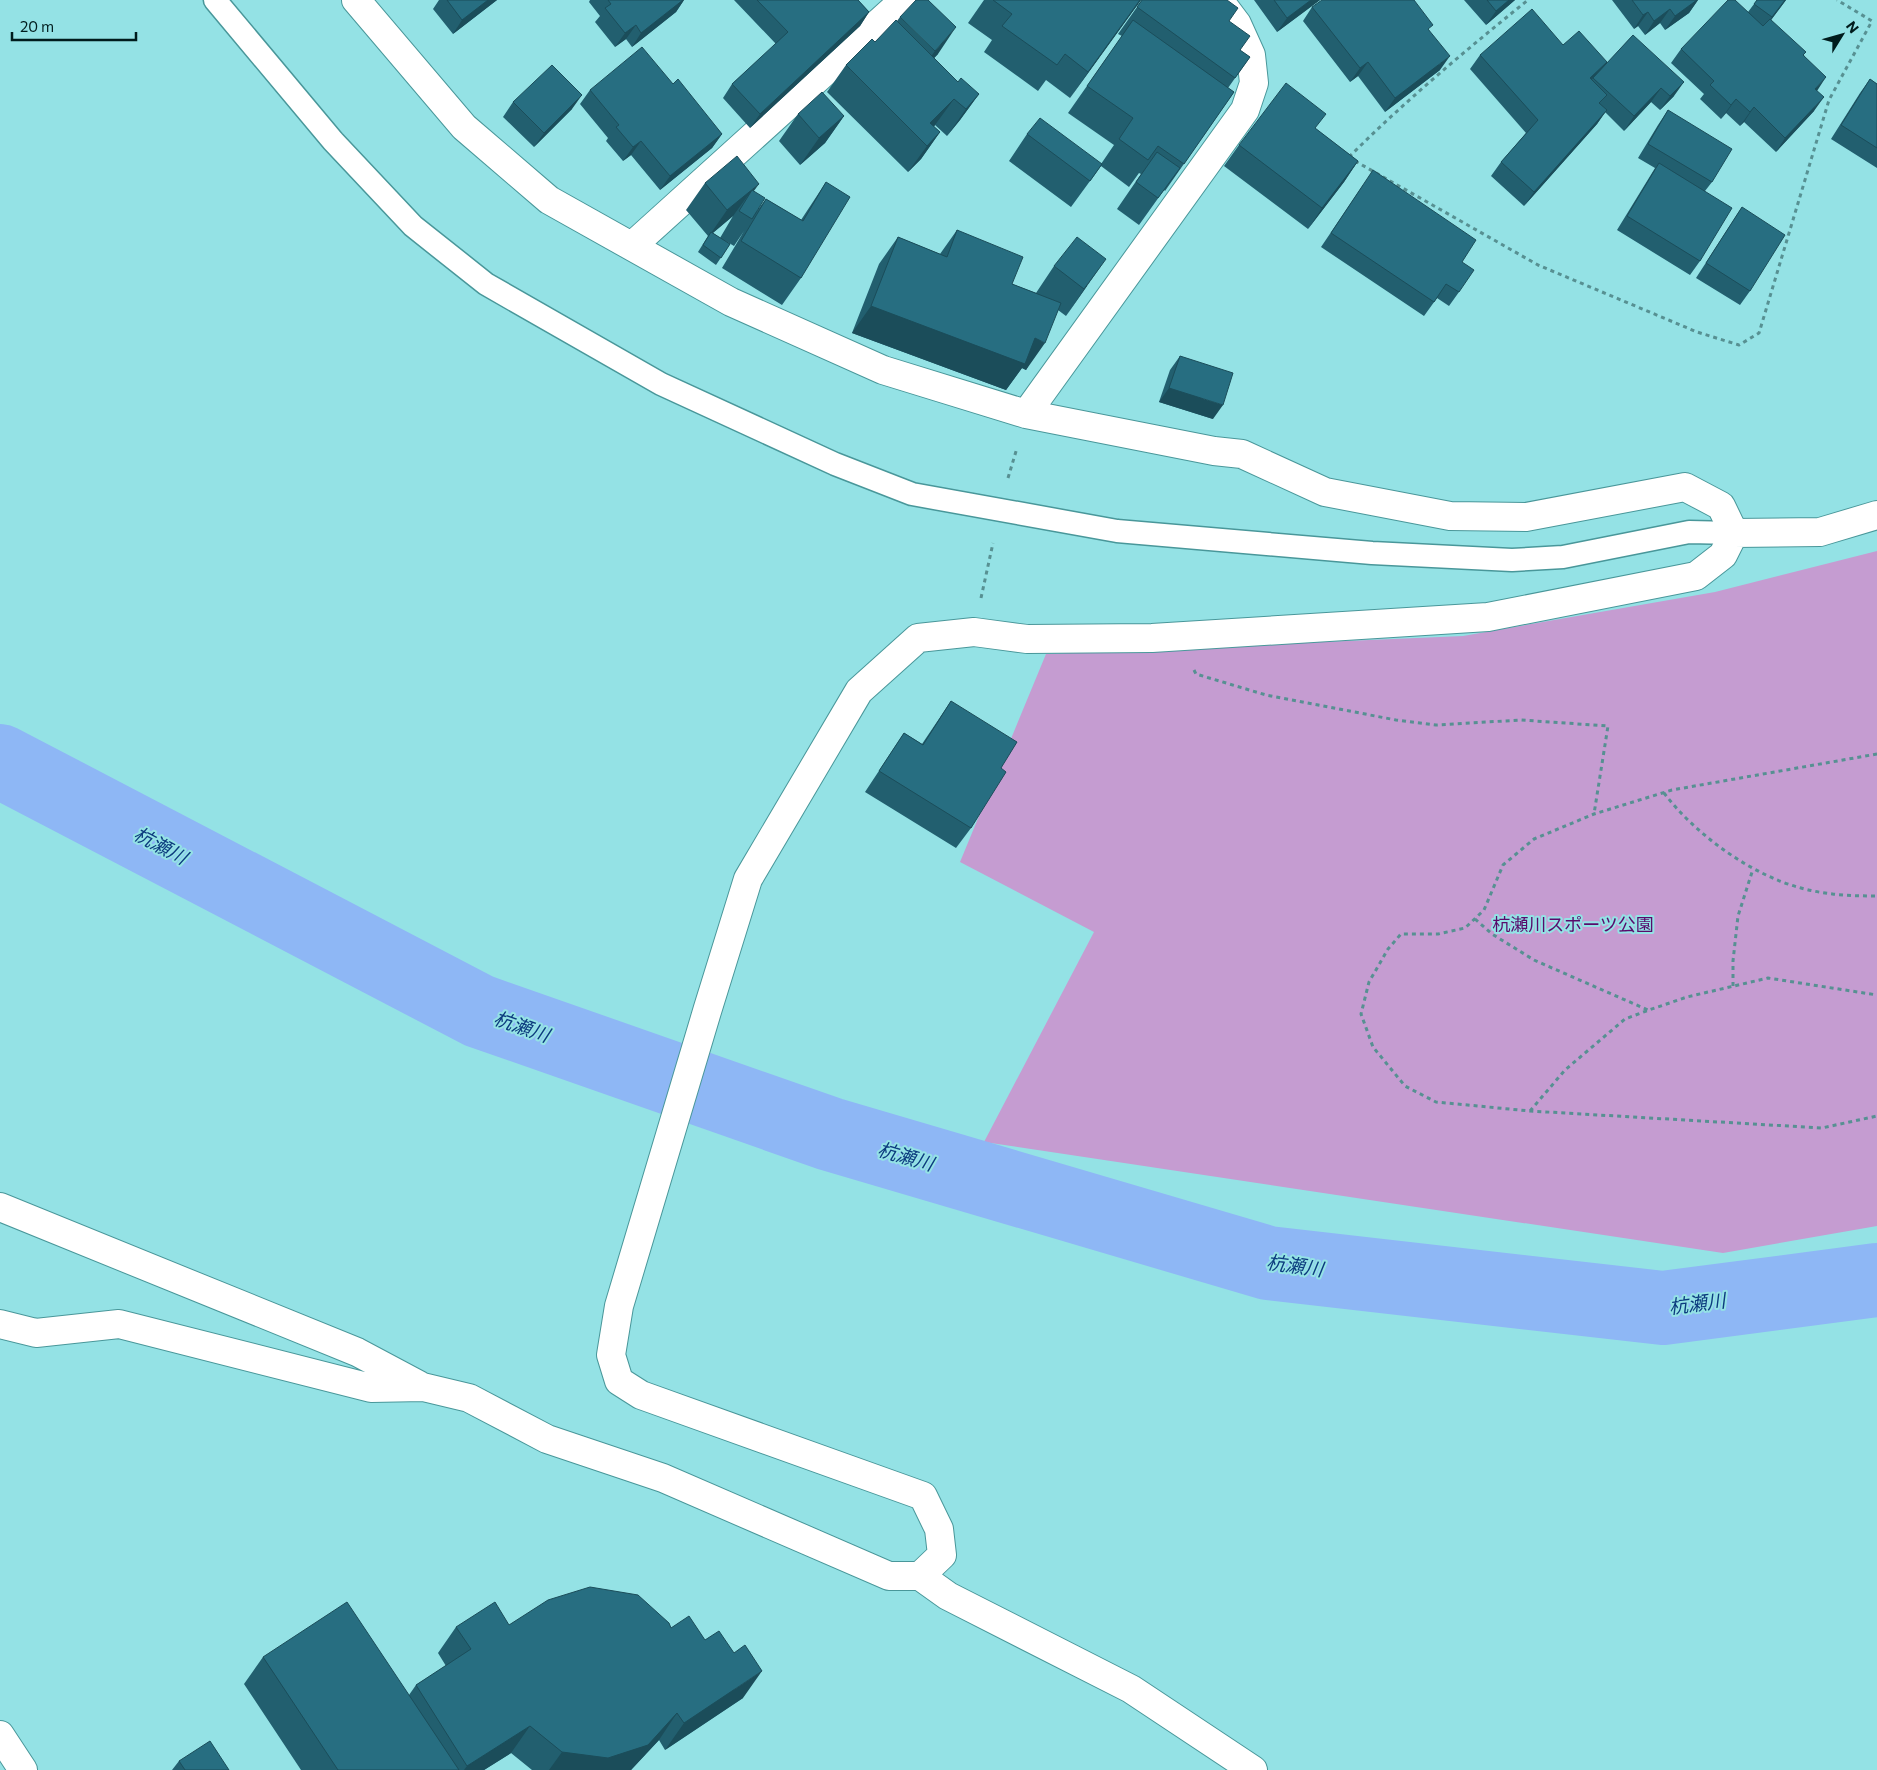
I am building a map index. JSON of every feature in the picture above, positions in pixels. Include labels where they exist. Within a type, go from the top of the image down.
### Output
[{"type":"street","points":[[356,0],[464,127],[549,200],[731,302],[883,370],[1026,414],[1242,454],[1325,492],[1450,516],[1526,518],[1685,487],[1722,506],[1734,533],[1723,556],[1696,576],[1488,617],[1182,636],[1027,639],[974,632],[918,638],[859,691],[748,879],[620,1306],[611,1355],[619,1381],[641,1395],[923,1496],[939,1529],[942,1555],[920,1576]]},
{"type":"street","points":[[632,246],[904,0]]},
{"type":"street","points":[[1026,414],[1245,110],[1254,83],[1251,55],[1237,24],[1219,0]]},
{"type":"street","points":[[1734,533],[1820,532],[1877,515]]},
{"type":"street","points":[[0,1207],[357,1352],[423,1387]]},
{"type":"street","points":[[0,1324],[36,1333],[119,1324],[371,1388],[423,1387],[470,1398],[547,1439],[663,1478],[889,1576],[920,1576],[948,1596],[1130,1689],[1254,1770]]},
{"type":"street","points":[[0,1735],[22,1770]]},
{"type":"lane","points":[[215,0],[333,141],[413,226],[486,284],[661,384],[835,464],[912,494],[1118,531],[1372,553],[1512,560],[1563,557],[1689,532],[1734,533]]},
{"type":"path","points":[[1528,0],[1375,131],[1349,157],[1538,265],[1697,332],[1739,345],[1759,334],[1829,100],[1872,21],[1837,0]]},
{"type":"path","points":[[1182,636],[1196,674],[1266,695],[1396,720],[1436,725],[1521,720],[1608,726],[1594,814]]},
{"type":"path","points":[[1877,754],[1664,793],[1594,814],[1534,839],[1504,865],[1484,910],[1464,928],[1438,934],[1401,934],[1388,949],[1369,982],[1362,1014],[1373,1047],[1405,1086],[1436,1102],[1530,1111],[1822,1128],[1877,1116]]},
{"type":"path","points":[[1664,793],[1673,805],[1708,839],[1753,869],[1800,888],[1848,896],[1877,896]]},
{"type":"path","points":[[1733,986],[1733,961],[1738,916],[1753,869]]},
{"type":"path","points":[[1475,918],[1492,934],[1534,960],[1649,1010]]},
{"type":"path","points":[[1530,1111],[1565,1070],[1624,1019],[1649,1010],[1687,998],[1768,978],[1877,995]]},
{"type":"green space","name":"杭瀬川スポーツ公園","points":[[1877,551],[1877,1226],[1723,1253],[984,1142],[1094,932],[960,862],[1046,654],[1463,636],[1715,592]]},
{"type":"building","points":[[447,0],[488,0],[462,20]]},
{"type":"building","points":[[608,0],[683,0],[641,33],[636,25],[625,33],[605,8],[611,4]]},
{"type":"building","points":[[757,0],[858,0],[869,12],[760,114],[732,84],[788,32]]},
{"type":"building","points":[[916,0],[928,0],[956,27],[935,51],[900,17]]},
{"type":"building","points":[[993,0],[1140,0],[1088,72],[1065,54],[1057,65],[1002,26],[1012,14]]},
{"type":"building","points":[[1142,0],[1227,0],[1238,8],[1229,21],[1250,36],[1240,50],[1250,57],[1235,78],[1137,7]]},
{"type":"building","points":[[1274,0],[1311,0],[1287,18]]},
{"type":"building","points":[[1322,0],[1414,0],[1433,25],[1428,29],[1450,56],[1395,98],[1368,62],[1360,68],[1312,7]]},
{"type":"building","points":[[1487,0],[1509,0],[1496,11]]},
{"type":"building","points":[[1632,0],[1697,0],[1675,16],[1670,9],[1654,21],[1648,12],[1643,15]]},
{"type":"building","points":[[1728,0],[1735,0],[1763,26],[1770,19],[1806,52],[1803,55],[1826,77],[1815,89],[1824,97],[1785,138],[1754,107],[1750,112],[1736,99],[1731,105],[1710,85],[1714,81],[1681,49]]},
{"type":"building","points":[[1757,0],[1785,0],[1772,17],[1754,4]]},
{"type":"building","points":[[1532,9],[1563,45],[1579,31],[1607,62],[1590,78],[1607,95],[1599,103],[1607,110],[1534,192],[1501,162],[1538,120],[1480,55]]},
{"type":"building","points":[[896,20],[958,82],[961,78],[979,94],[966,109],[954,99],[930,123],[940,132],[927,146],[846,65],[872,39],[875,42]]},
{"type":"building","points":[[1133,20],[1234,92],[1184,164],[1158,146],[1148,160],[1119,139],[1133,118],[1087,86]]},
{"type":"building","points":[[1633,35],[1684,82],[1670,96],[1661,88],[1634,116],[1593,78]]},
{"type":"building","points":[[642,47],[673,84],[678,79],[722,134],[670,176],[641,141],[633,147],[616,127],[619,125],[590,90]]},
{"type":"building","points":[[552,65],[582,95],[544,133],[513,102]]},
{"type":"building","points":[[1870,79],[1877,84],[1877,148],[1841,125]]},
{"type":"building","points":[[1286,83],[1326,114],[1315,128],[1358,161],[1322,208],[1239,145]]},
{"type":"building","points":[[822,92],[844,116],[819,138],[798,114]]},
{"type":"building","points":[[1668,110],[1732,149],[1712,182],[1648,144]]},
{"type":"building","points":[[1040,118],[1102,164],[1090,181],[1027,134]]},
{"type":"building","points":[[1157,152],[1180,168],[1158,198],[1136,182]]},
{"type":"building","points":[[737,156],[759,184],[727,210],[705,183]]},
{"type":"building","points":[[1659,163],[1732,208],[1700,261],[1627,216]]},
{"type":"building","points":[[1373,170],[1476,240],[1462,262],[1474,270],[1459,292],[1446,284],[1434,302],[1331,233]]},
{"type":"building","points":[[826,182],[850,197],[801,278],[741,241],[766,199],[803,221]]},
{"type":"building","points":[[752,190],[765,198],[752,219],[739,211]]},
{"type":"building","points":[[1742,207],[1785,235],[1750,291],[1706,263]]},
{"type":"building","points":[[957,230],[1023,257],[1012,284],[1061,303],[1045,343],[1035,338],[1025,364],[871,306],[898,237],[947,257]]},
{"type":"building","points":[[711,232],[730,244],[721,258],[703,245]]},
{"type":"building","points":[[1077,237],[1106,259],[1084,289],[1054,266]]},
{"type":"building","points":[[1180,356],[1233,373],[1223,405],[1169,388]]},
{"type":"building","points":[[951,701],[1017,742],[1001,768],[1006,772],[971,828],[879,771],[904,733],[923,745]]},
{"type":"building","points":[[590,1587],[638,1595],[669,1623],[671,1628],[689,1616],[705,1640],[719,1631],[734,1653],[745,1645],[762,1671],[684,1723],[677,1713],[648,1745],[608,1758],[562,1752],[530,1726],[467,1766],[416,1685],[471,1649],[456,1627],[495,1602],[509,1625],[548,1600]]},
{"type":"building","points":[[347,1602],[459,1770],[338,1770],[263,1657]]},
{"type":"building","points":[[210,1741],[229,1770],[185,1770],[179,1761]]},
{"type":"waterway","name":"杭瀬川","points":[[0,761],[479,1011],[830,1134],[1268,1263],[1663,1308],[1877,1280]]}]
